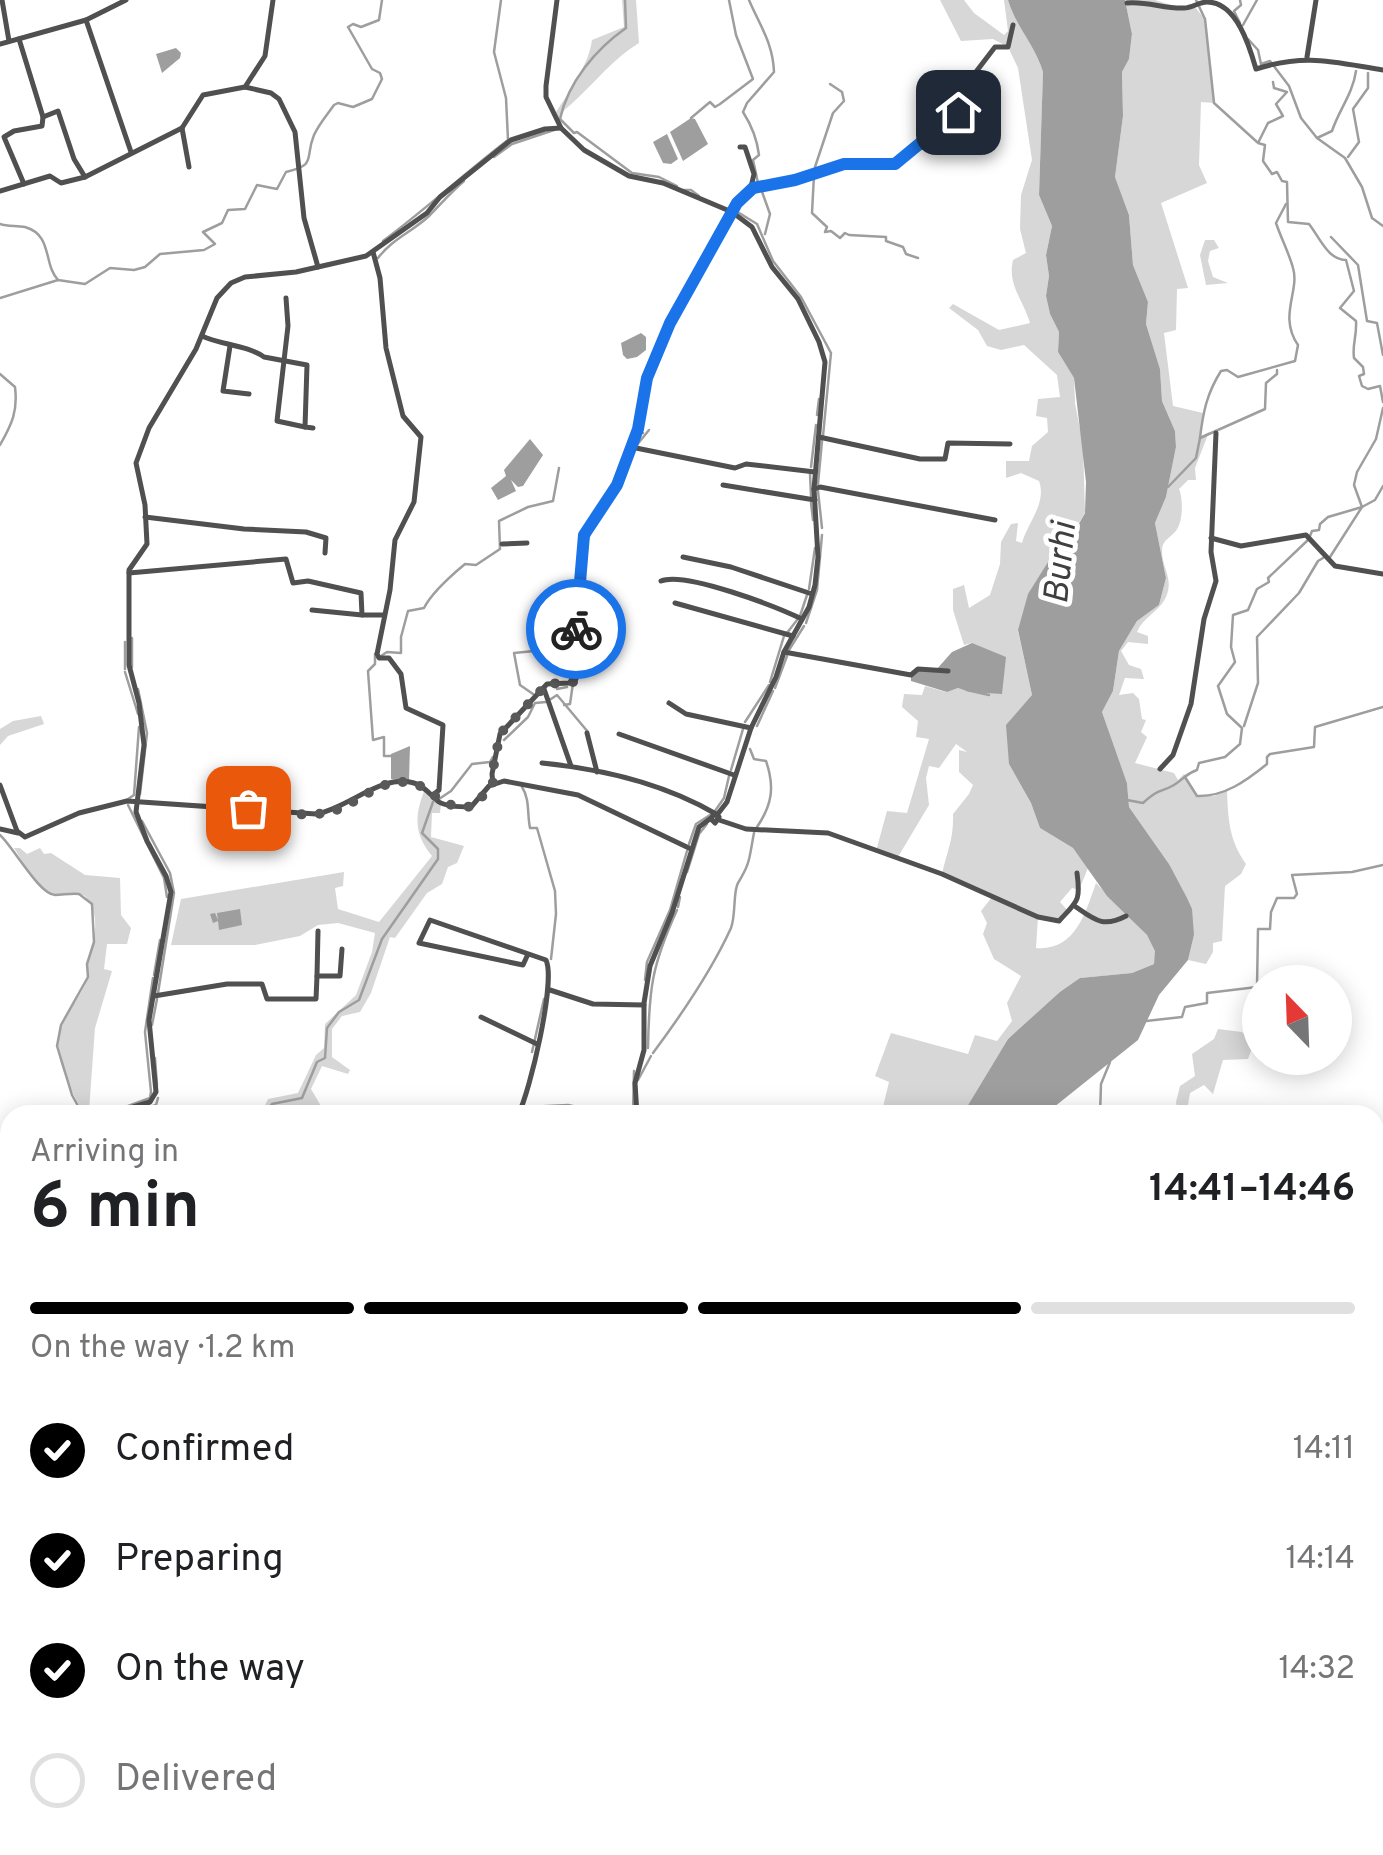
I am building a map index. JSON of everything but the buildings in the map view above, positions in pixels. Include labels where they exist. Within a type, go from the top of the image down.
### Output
[{"type":"street","points":[[2,0],[9,42]]},
{"type":"street","points":[[0,44],[86,20],[126,0]]},
{"type":"street","points":[[245,87],[265,56],[273,0]]},
{"type":"street","points":[[557,0],[546,97],[561,128],[584,150],[629,176],[663,183],[732,212],[752,227],[772,267],[798,298],[819,342],[826,371],[815,472],[818,557],[812,594],[751,728],[726,802],[716,817],[699,827],[652,962],[645,1005],[644,1050],[635,1084],[636,1105]]},
{"type":"street","points":[[1307,57],[1316,0]]},
{"type":"street","points":[[1127,3],[1155,2],[1184,8],[1209,2],[1224,4],[1247,43],[1255,69],[1307,57],[1383,70]]},
{"type":"street","points":[[86,20],[131,152]]},
{"type":"street","points":[[750,190],[844,164],[895,164],[958,112],[959,94],[995,47],[1008,47],[1013,25]]},
{"type":"street","points":[[20,39],[44,117],[42,126],[4,137],[24,184]]},
{"type":"street","points":[[0,191],[50,176],[65,184],[85,177],[182,128],[204,95],[245,87],[279,99],[295,132],[304,218],[318,267]]},
{"type":"street","points":[[44,117],[58,111],[85,177]]},
{"type":"street","points":[[182,128],[189,167]]},
{"type":"street","points":[[140,1105],[150,1102],[156,1092],[149,1036],[170,892],[136,812],[144,745],[139,703],[128,665],[129,573],[131,564],[147,544],[136,463],[149,428],[202,336],[217,298],[231,283],[245,277],[366,256],[427,214],[440,197],[511,140],[561,128]]},
{"type":"street","points":[[493,784],[500,734],[550,683],[570,684],[576,680],[582,544],[588,528],[617,485],[638,429],[648,373],[694,277],[732,212],[750,190],[754,171],[745,148],[740,147]]},
{"type":"street","points":[[373,252],[380,278],[386,348],[403,416],[421,437],[414,502],[395,540],[378,657],[389,658],[400,671],[406,708],[444,728],[440,790],[433,795]]},
{"type":"street","points":[[202,336],[230,346],[282,360],[307,365],[309,427],[277,421],[282,360],[288,326],[286,298]]},
{"type":"street","points":[[230,346],[222,391],[250,394]]},
{"type":"street","points":[[1160,768],[1172,755],[1190,704],[1204,619],[1216,581],[1211,538],[1216,433]]},
{"type":"street","points":[[819,437],[920,459],[945,459],[948,443],[1010,444]]},
{"type":"street","points":[[630,447],[736,468],[746,464],[815,472]]},
{"type":"street","points":[[723,485],[815,500]]},
{"type":"street","points":[[814,489],[995,520]]},
{"type":"street","points":[[146,517],[306,532],[326,538],[326,553]]},
{"type":"street","points":[[1211,538],[1241,546],[1306,534],[1336,566],[1383,574]]},
{"type":"street","points":[[502,544],[527,543]]},
{"type":"street","points":[[683,557],[731,567],[812,594]]},
{"type":"street","points":[[129,573],[286,559],[294,584],[308,581],[361,593],[362,614]]},
{"type":"street","points":[[661,581],[674,576],[698,582],[802,619]]},
{"type":"street","points":[[675,603],[792,636]]},
{"type":"street","points":[[312,610],[384,615]]},
{"type":"street","points":[[784,652],[911,675],[918,669],[948,671]]},
{"type":"street","points":[[544,688],[571,766]]},
{"type":"street","points":[[669,703],[686,714],[751,728]]},
{"type":"street","points":[[586,733],[597,772]]},
{"type":"street","points":[[619,734],[734,775]]},
{"type":"street","points":[[542,763],[571,766],[666,791],[746,829],[828,833],[1059,921],[1075,906],[1080,895],[1077,873]]},
{"type":"street","points":[[2,829],[28,836],[96,807],[136,802],[316,814],[334,811],[368,792],[400,782],[415,783],[441,804],[470,808],[493,784],[504,782],[578,795],[691,849]]},
{"type":"street","points":[[0,785],[18,834]]},
{"type":"street","points":[[1075,906],[1100,924],[1126,916]]},
{"type":"street","points":[[522,1105],[550,990],[546,960],[430,920],[419,943],[523,965],[528,954]]},
{"type":"street","points":[[154,996],[227,984],[262,984],[267,999],[316,999],[318,931]]},
{"type":"street","points":[[318,976],[339,978],[342,949]]},
{"type":"street","points":[[550,990],[593,1004],[645,1005]]},
{"type":"street","points":[[481,1017],[536,1044]]},
{"type":"shaded area","points":[[622,0],[636,0],[639,43],[562,112],[561,128],[556,112],[583,68],[592,40],[624,27]]},
{"type":"shaded area","points":[[940,0],[964,0],[974,13],[1004,35],[1008,31],[1004,0],[1008,0],[1043,72],[1039,195],[1052,226],[1046,255],[1046,296],[1059,332],[1058,352],[1074,378],[1083,445],[1085,512],[1072,536],[1048,562],[1018,631],[1032,695],[1009,764],[1040,828],[1073,848],[1088,868],[1079,890],[1072,888],[1060,902],[1068,911],[1059,921],[1038,917],[1036,948],[1049,947],[1069,937],[1082,918],[1096,883],[1147,935],[1156,951],[1154,964],[1132,973],[1080,978],[1008,1039],[968,1105],[883,1105],[889,1082],[875,1076],[891,1033],[968,1054],[975,1035],[997,1041],[1012,1021],[1007,1003],[1021,976],[994,959],[983,934],[987,923],[981,911],[992,897],[942,874],[953,814],[973,785],[959,772],[959,750],[967,752],[956,744],[939,768],[929,766],[929,805],[898,857],[876,851],[887,811],[907,813],[929,739],[916,737],[918,721],[902,707],[904,694],[922,695],[925,686],[946,692],[967,690],[972,643],[964,645],[953,610],[953,589],[964,585],[969,608],[990,595],[1000,564],[1001,542],[1011,524],[1018,523],[1016,541],[1022,543],[1039,505],[1041,489],[1039,481],[1021,473],[1006,478],[1006,461],[1029,461],[1032,446],[1048,432],[1047,418],[1036,416],[1038,399],[1060,397],[1057,375],[1024,345],[1001,350],[987,346],[978,330],[949,308],[953,304],[999,330],[1030,323],[1014,285],[1012,269],[1013,260],[1026,253],[1020,229],[1021,195],[1032,160],[1018,68],[1008,47],[993,39],[961,41]]},
{"type":"shaded area","points":[[1125,0],[1155,0],[1184,9],[1194,6],[1205,19],[1214,103],[1201,102],[1199,165],[1207,183],[1161,203],[1188,288],[1177,289],[1176,330],[1164,333],[1173,406],[1203,413],[1201,436],[1209,432],[1195,468],[1196,480],[1188,480],[1179,489],[1180,524],[1162,548],[1169,584],[1166,597],[1137,632],[1148,636],[1148,644],[1128,642],[1121,651],[1129,665],[1141,669],[1144,679],[1125,678],[1119,695],[1133,693],[1139,699],[1142,719],[1146,720],[1141,732],[1147,737],[1135,763],[1174,773],[1178,780],[1184,774],[1197,796],[1215,796],[1227,790],[1230,829],[1246,864],[1241,874],[1225,886],[1222,941],[1213,943],[1206,964],[1188,960],[1194,935],[1169,864],[1129,807],[1127,783],[1102,712],[1113,691],[1119,651],[1137,621],[1159,605],[1166,578],[1155,523],[1166,497],[1176,447],[1146,324],[1148,302],[1133,265],[1129,215],[1115,177],[1123,116],[1122,72],[1129,59],[1132,34]]},
{"type":"shaded area","points":[[1205,240],[1214,240],[1219,248],[1210,251],[1208,261],[1213,277],[1228,283],[1206,285],[1200,255]]},
{"type":"shaded area","points":[[41,716],[44,724],[8,736],[0,745],[0,729],[13,721]]},
{"type":"shaded area","points":[[425,789],[441,804],[440,813],[432,813],[431,837],[464,846],[457,863],[448,867],[442,884],[427,893],[395,938],[390,937],[371,993],[360,1012],[342,1016],[332,1029],[332,1057],[350,1070],[348,1074],[322,1066],[311,1089],[320,1105],[265,1105],[268,1099],[298,1093],[316,1055],[324,1048],[325,1024],[356,995],[375,933],[338,923],[318,925],[300,936],[255,945],[171,945],[181,899],[344,872],[343,886],[335,888],[338,909],[379,922],[432,856],[422,840],[419,808]]},
{"type":"shaded area","points":[[14,848],[27,854],[40,848],[44,854],[51,853],[85,875],[120,878],[121,915],[131,928],[127,944],[107,944],[104,969],[112,971],[95,1028],[89,1105],[79,1105],[63,1070],[58,1042],[86,982],[95,929],[93,912],[85,896],[55,895],[35,881]]},
{"type":"shaded area","points":[[1218,1029],[1242,1032],[1242,1059],[1223,1060],[1213,1094],[1204,1085],[1190,1093],[1188,1105],[1176,1105],[1180,1086],[1195,1076],[1192,1054],[1214,1039]]},
{"type":"water","name":"Burhi","points":[[1008,0],[1125,0],[1132,34],[1129,59],[1122,72],[1123,116],[1115,177],[1129,215],[1133,265],[1148,302],[1146,324],[1176,447],[1166,497],[1155,523],[1166,578],[1159,605],[1137,621],[1119,651],[1113,691],[1102,712],[1127,783],[1129,807],[1169,864],[1187,898],[1194,935],[1188,960],[1159,995],[1138,1040],[1057,1105],[968,1105],[1008,1039],[1060,992],[1080,978],[1132,973],[1154,964],[1155,951],[1147,935],[1107,896],[1073,848],[1040,828],[1009,764],[1006,725],[1032,695],[1018,630],[1028,594],[1085,513],[1086,482],[1074,378],[1058,352],[1059,332],[1046,296],[1046,255],[1052,226],[1039,195],[1043,72]]},
{"type":"water","points":[[176,48],[180,58],[162,73],[156,54]]},
{"type":"water","points":[[691,118],[708,144],[683,161],[670,132]]},
{"type":"water","points":[[667,134],[678,159],[671,164],[663,163],[653,142]]},
{"type":"water","points":[[641,333],[646,337],[646,350],[627,359],[621,343]]},
{"type":"water","points":[[530,439],[543,455],[523,486],[518,487],[511,480],[516,491],[498,500],[491,488],[506,476],[504,470]]},
{"type":"water","points":[[972,643],[1006,657],[1002,694],[958,688],[947,692],[911,681],[911,675],[918,669],[936,670],[952,652]]},
{"type":"water","points":[[410,746],[409,780],[391,779],[391,754]]},
{"type":"water","points":[[240,909],[242,925],[219,930],[218,921],[213,923],[210,914],[215,913],[218,920],[217,913]]},
{"type":"waterway","points":[[0,298],[58,280],[85,284],[110,268],[134,270],[145,267],[160,254],[204,250],[215,244],[203,232],[222,223],[228,210],[245,209],[257,185],[277,189],[286,172],[306,163],[314,135],[334,105],[353,107],[372,99],[382,79],[348,27],[379,20],[382,0]]},
{"type":"waterway","points":[[383,241],[508,140],[506,98],[494,52],[501,0]]},
{"type":"waterway","points":[[625,0],[626,28],[585,67],[569,92],[560,119],[632,173],[659,177],[677,186]]},
{"type":"waterway","points":[[691,118],[710,102],[715,107],[720,104],[753,79],[736,35],[729,0]]},
{"type":"waterway","points":[[749,0],[769,43],[774,72],[743,112],[757,144],[759,155],[753,160],[758,183]]},
{"type":"waterway","points":[[1196,0],[1205,19],[1214,103],[1257,142]]},
{"type":"waterway","points":[[1240,0],[1241,5],[1234,11],[1240,23]]},
{"type":"waterway","points":[[1243,25],[1257,0]]},
{"type":"waterway","points":[[1248,39],[1258,50],[1261,64],[1270,61],[1289,86],[1301,118],[1317,138],[1345,158],[1362,187],[1372,218],[1383,226]]},
{"type":"waterway","points":[[1317,138],[1332,131],[1356,71]]},
{"type":"waterway","points":[[1348,157],[1359,142],[1353,109],[1368,88],[1368,73]]},
{"type":"waterway","points":[[1273,82],[1274,88],[1287,92],[1276,104],[1283,116],[1268,123],[1258,143],[1265,145],[1263,161],[1272,174],[1277,172],[1287,182],[1288,222],[1309,224],[1329,252],[1346,260],[1354,291],[1340,308],[1356,321],[1354,358],[1363,367],[1364,374],[1359,376],[1362,386],[1380,386],[1383,402]]},
{"type":"waterway","points":[[815,167],[833,113],[844,101],[842,92],[830,84]]},
{"type":"waterway","points":[[494,157],[512,144],[554,130]]},
{"type":"waterway","points":[[814,175],[812,213],[827,227],[825,232],[831,231],[840,238],[845,233],[886,237],[886,241],[918,258]]},
{"type":"waterway","points":[[378,258],[464,181]]},
{"type":"waterway","points":[[761,189],[770,214],[765,234]]},
{"type":"waterway","points":[[684,190],[699,196]]},
{"type":"waterway","points":[[1200,438],[1206,403],[1221,371],[1238,377],[1295,361],[1298,345],[1289,314],[1294,277],[1276,223],[1286,204]]},
{"type":"waterway","points":[[736,211],[757,224],[773,261],[801,297],[831,353],[823,436]]},
{"type":"waterway","points":[[0,224],[25,227],[40,236],[58,280]]},
{"type":"waterway","points":[[1331,237],[1358,265],[1367,321],[1377,323],[1383,355]]},
{"type":"waterway","points":[[1168,487],[1196,458],[1200,438],[1265,409],[1266,383],[1277,370]]},
{"type":"waterway","points":[[0,374],[15,387],[16,396],[13,417],[0,445]]},
{"type":"waterway","points":[[817,415],[819,399]]},
{"type":"waterway","points":[[1310,536],[1328,517],[1362,507],[1354,485],[1376,439],[1383,408]]},
{"type":"waterway","points":[[811,467],[816,425]]},
{"type":"waterway","points":[[636,446],[649,430]]},
{"type":"waterway","points":[[619,472],[633,431],[643,433]]},
{"type":"waterway","points":[[818,484],[822,441]]},
{"type":"waterway","points":[[381,656],[387,652],[401,653],[408,611],[424,608],[465,564],[476,565],[500,549],[499,521],[528,507],[553,501],[559,468]]},
{"type":"waterway","points":[[810,474],[811,496]]},
{"type":"waterway","points":[[585,549],[590,533],[620,485]]},
{"type":"waterway","points":[[1330,557],[1362,507],[1375,500],[1383,486]]},
{"type":"waterway","points":[[818,491],[822,528]]},
{"type":"waterway","points":[[811,503],[813,520]]},
{"type":"waterway","points":[[584,531],[591,520]]},
{"type":"waterway","points":[[806,623],[817,590],[822,535]]},
{"type":"waterway","points":[[579,552],[581,536]]},
{"type":"waterway","points":[[1127,800],[1143,803],[1197,770],[1199,763],[1225,757],[1240,744],[1242,728],[1227,714],[1218,686],[1235,662],[1231,647],[1233,615],[1248,610],[1257,589],[1269,582],[1268,578],[1308,540]]},
{"type":"waterway","points":[[809,589],[815,548]]},
{"type":"waterway","points":[[581,590],[584,557]]},
{"type":"waterway","points":[[1244,726],[1258,683],[1257,637],[1299,593],[1323,558]]},
{"type":"waterway","points":[[800,616],[807,595]]},
{"type":"waterway","points":[[787,633],[797,620]]},
{"type":"waterway","points":[[533,694],[520,685],[514,653],[534,651],[542,623]]},
{"type":"waterway","points":[[789,650],[804,626]]},
{"type":"waterway","points":[[770,682],[784,636]]},
{"type":"waterway","points":[[132,638],[132,667]]},
{"type":"waterway","points":[[125,642],[125,669]]},
{"type":"waterway","points":[[570,679],[574,653]]},
{"type":"waterway","points":[[375,654],[375,664],[368,671],[373,740],[384,737],[384,756],[392,756]]},
{"type":"waterway","points":[[775,688],[787,656]]},
{"type":"waterway","points":[[125,672],[138,714]]},
{"type":"waterway","points":[[564,705],[570,704],[573,683]]},
{"type":"waterway","points":[[745,722],[769,685]]},
{"type":"waterway","points":[[557,689],[567,687]]},
{"type":"waterway","points":[[138,689],[147,733],[140,794]]},
{"type":"waterway","points":[[967,690],[989,695]]},
{"type":"waterway","points":[[757,726],[773,691]]},
{"type":"waterway","points":[[551,699],[557,695],[588,732]]},
{"type":"waterway","points":[[504,740],[528,717],[535,703],[546,702]]},
{"type":"waterway","points":[[1185,777],[1197,796],[1225,791],[1267,764],[1270,754],[1314,747],[1315,727],[1383,707]]},
{"type":"waterway","points":[[128,799],[134,795],[139,727]]},
{"type":"waterway","points":[[731,770],[743,729]]},
{"type":"waterway","points":[[750,749],[754,759],[766,761],[771,788],[769,803],[757,827]]},
{"type":"waterway","points":[[439,799],[451,791],[472,764],[490,762],[493,757]]},
{"type":"waterway","points":[[715,811],[724,798],[729,776]]},
{"type":"waterway","points":[[522,787],[530,828],[537,828],[555,891],[551,959]]},
{"type":"waterway","points":[[271,1105],[302,1098],[317,1062],[325,1058],[327,1028],[339,1012],[359,1000],[382,939],[438,859],[438,849],[422,833],[433,802]]},
{"type":"waterway","points":[[128,805],[164,878],[167,897]]},
{"type":"waterway","points":[[689,844],[696,824],[710,815]]},
{"type":"waterway","points":[[142,821],[170,873],[174,893],[158,993]]},
{"type":"waterway","points":[[687,872],[699,834],[707,824]]},
{"type":"waterway","points":[[653,1053],[695,992],[731,928],[736,887],[747,865],[754,833]]},
{"type":"waterway","points":[[0,835],[49,893],[79,894],[92,904],[94,942],[87,964],[88,977],[61,1025],[57,1046],[78,1105]]},
{"type":"waterway","points":[[645,980],[647,962],[670,910],[687,851]]},
{"type":"waterway","points":[[1146,1021],[1182,1017],[1185,1007],[1207,1003],[1207,993],[1257,987],[1258,929],[1270,929],[1277,898],[1294,898],[1297,894],[1292,875],[1352,872],[1383,865]]},
{"type":"waterway","points":[[678,907],[680,897]]},
{"type":"waterway","points":[[648,1048],[654,977],[677,910]]},
{"type":"waterway","points":[[154,975],[160,940]]},
{"type":"waterway","points":[[131,1105],[150,1098],[145,1032],[153,978]]},
{"type":"waterway","points":[[152,1025],[157,999]]},
{"type":"waterway","points":[[532,1052],[544,999]]},
{"type":"waterway","points":[[638,1080],[651,1056]]},
{"type":"waterway","points":[[155,1058],[157,1085]]},
{"type":"waterway","points":[[1100,1105],[1101,1084],[1110,1062]]},
{"type":"waterway","points":[[633,1105],[634,1071]]},
{"type":"waterway","points":[[156,1105],[158,1098]]},
{"type":"way so far","points":[[248,808],[316,814],[334,811],[368,792],[400,782],[415,783],[441,804],[474,806],[493,784],[503,730],[547,684],[574,682],[576,629]]},
{"type":"route","points":[[576,629],[584,535],[617,485],[638,429],[647,378],[670,323],[737,203],[753,188],[844,164],[895,164],[958,112]]}]
